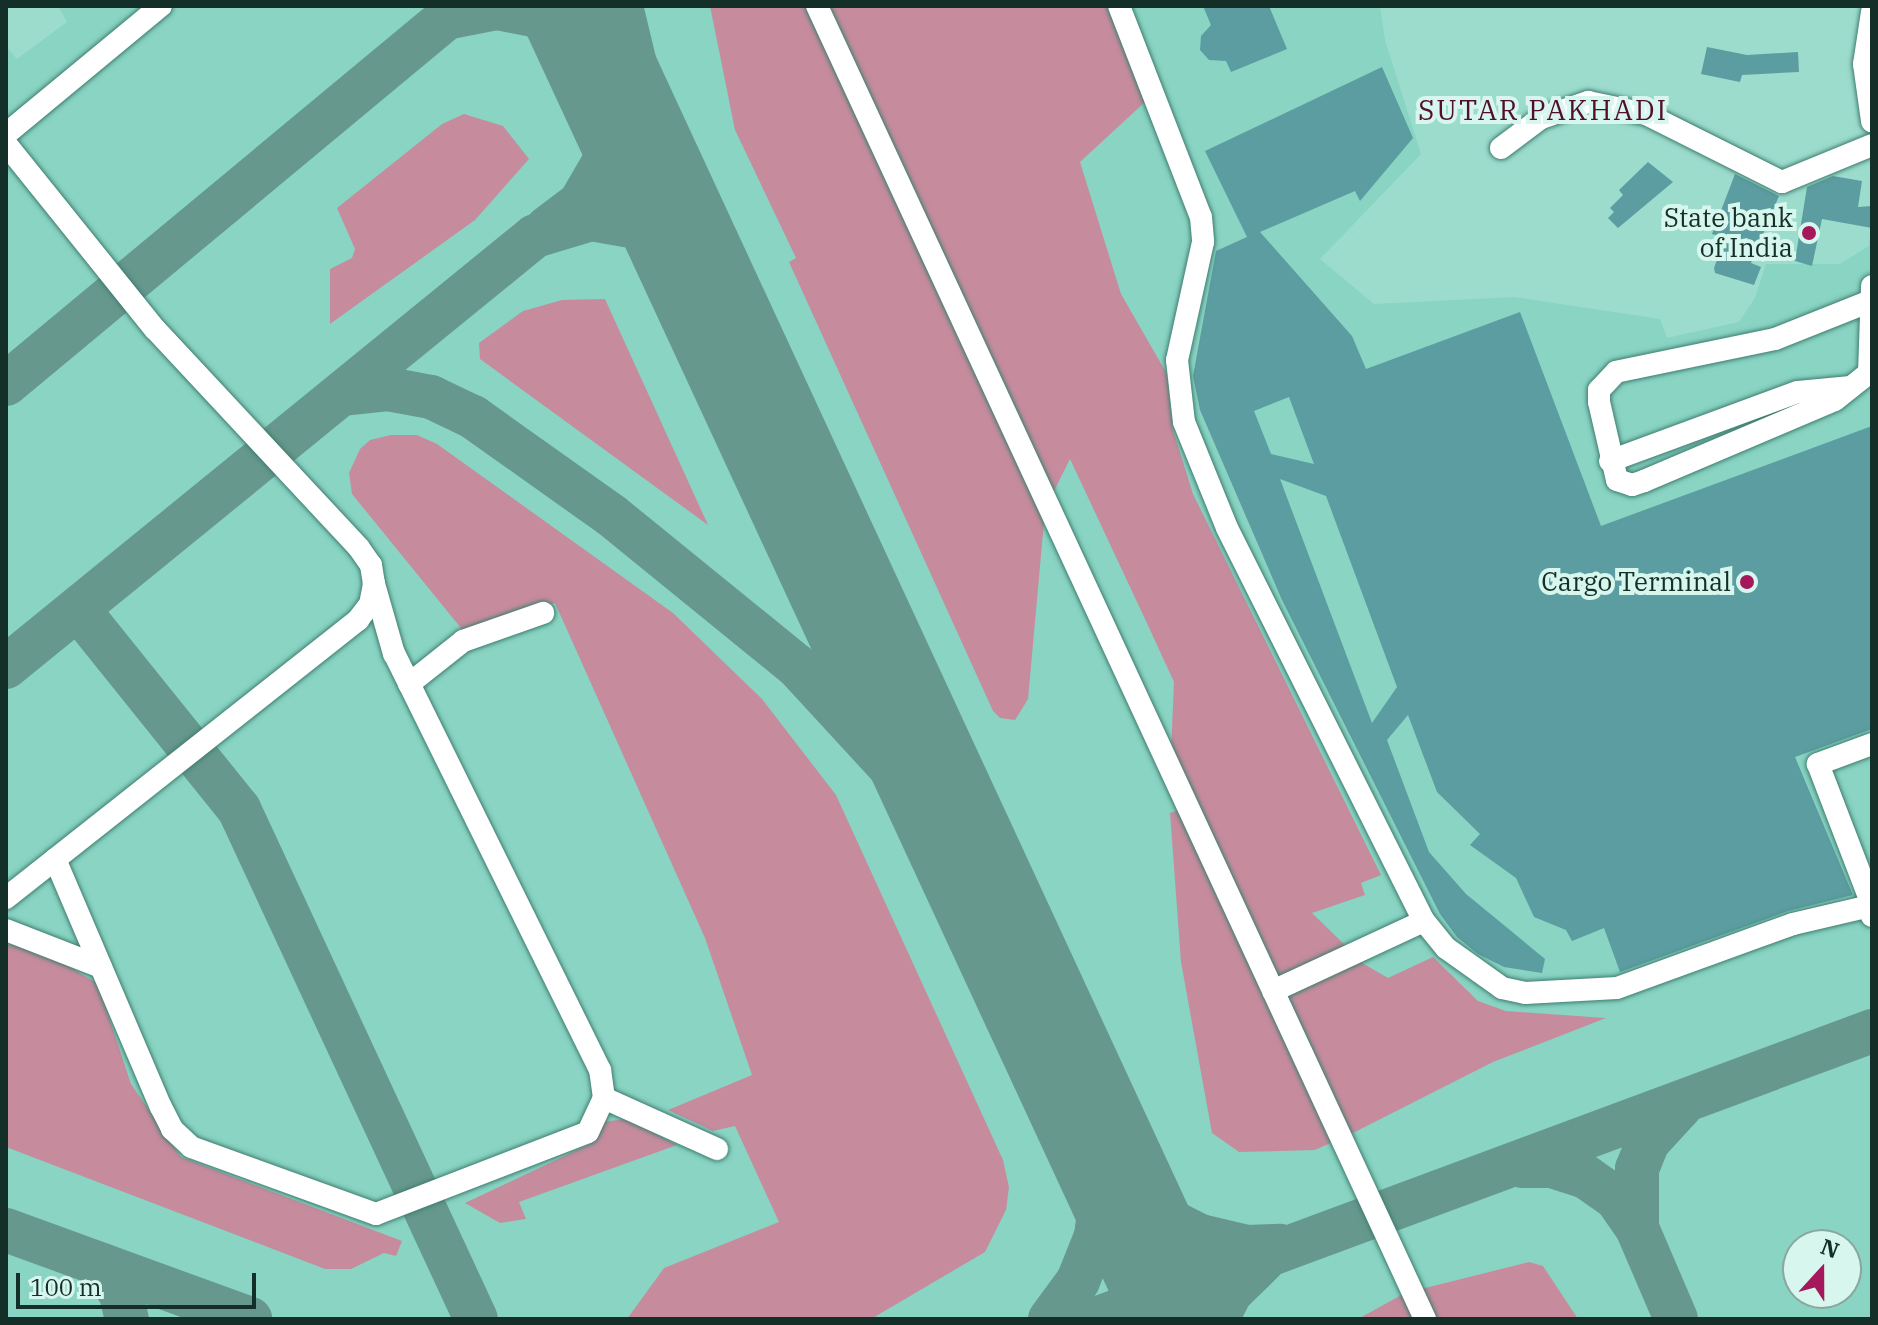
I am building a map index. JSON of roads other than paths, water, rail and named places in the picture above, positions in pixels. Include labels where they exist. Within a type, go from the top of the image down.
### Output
[{"type":"street","points":[[6,134],[161,6]]},
{"type":"street","points":[[817,6],[1425,1319]]},
{"type":"street","points":[[1119,6],[1201,217],[1203,242],[1177,360],[1184,422],[1227,528],[1424,921],[1473,972],[1525,993],[1617,988],[1765,933],[1871,909],[1818,764],[1872,744]]},
{"type":"street","points":[[1872,12],[1864,64],[1872,121]]},
{"type":"street","points":[[1501,148],[1541,118],[1588,102],[1646,114],[1782,182],[1872,145]]},
{"type":"street","points":[[6,144],[155,329],[359,548],[371,565],[394,654],[600,1070],[604,1098],[588,1132],[376,1214],[191,1147],[166,1118],[55,859]]},
{"type":"street","points":[[1870,294],[1864,377],[1816,410],[1632,485],[1617,480],[1610,461],[1599,390],[1616,372],[1775,339],[1870,294]]},
{"type":"street","points":[[6,898],[358,620],[370,604],[374,584]]},
{"type":"street","points":[[409,684],[463,641],[543,613]]},
{"type":"street","points":[[1273,991],[1424,921]]},
{"type":"street","points":[[6,930],[101,967]]},
{"type":"street","points":[[604,1098],[717,1149]]},
{"type":"place","name":"State bank of India","points":[[1809,233]]},
{"type":"place","name":"Cargo Terminal","points":[[1747,582]]},
{"type":"district","name":"SUTAR PAKHADI","points":[[1543,110]]}]
